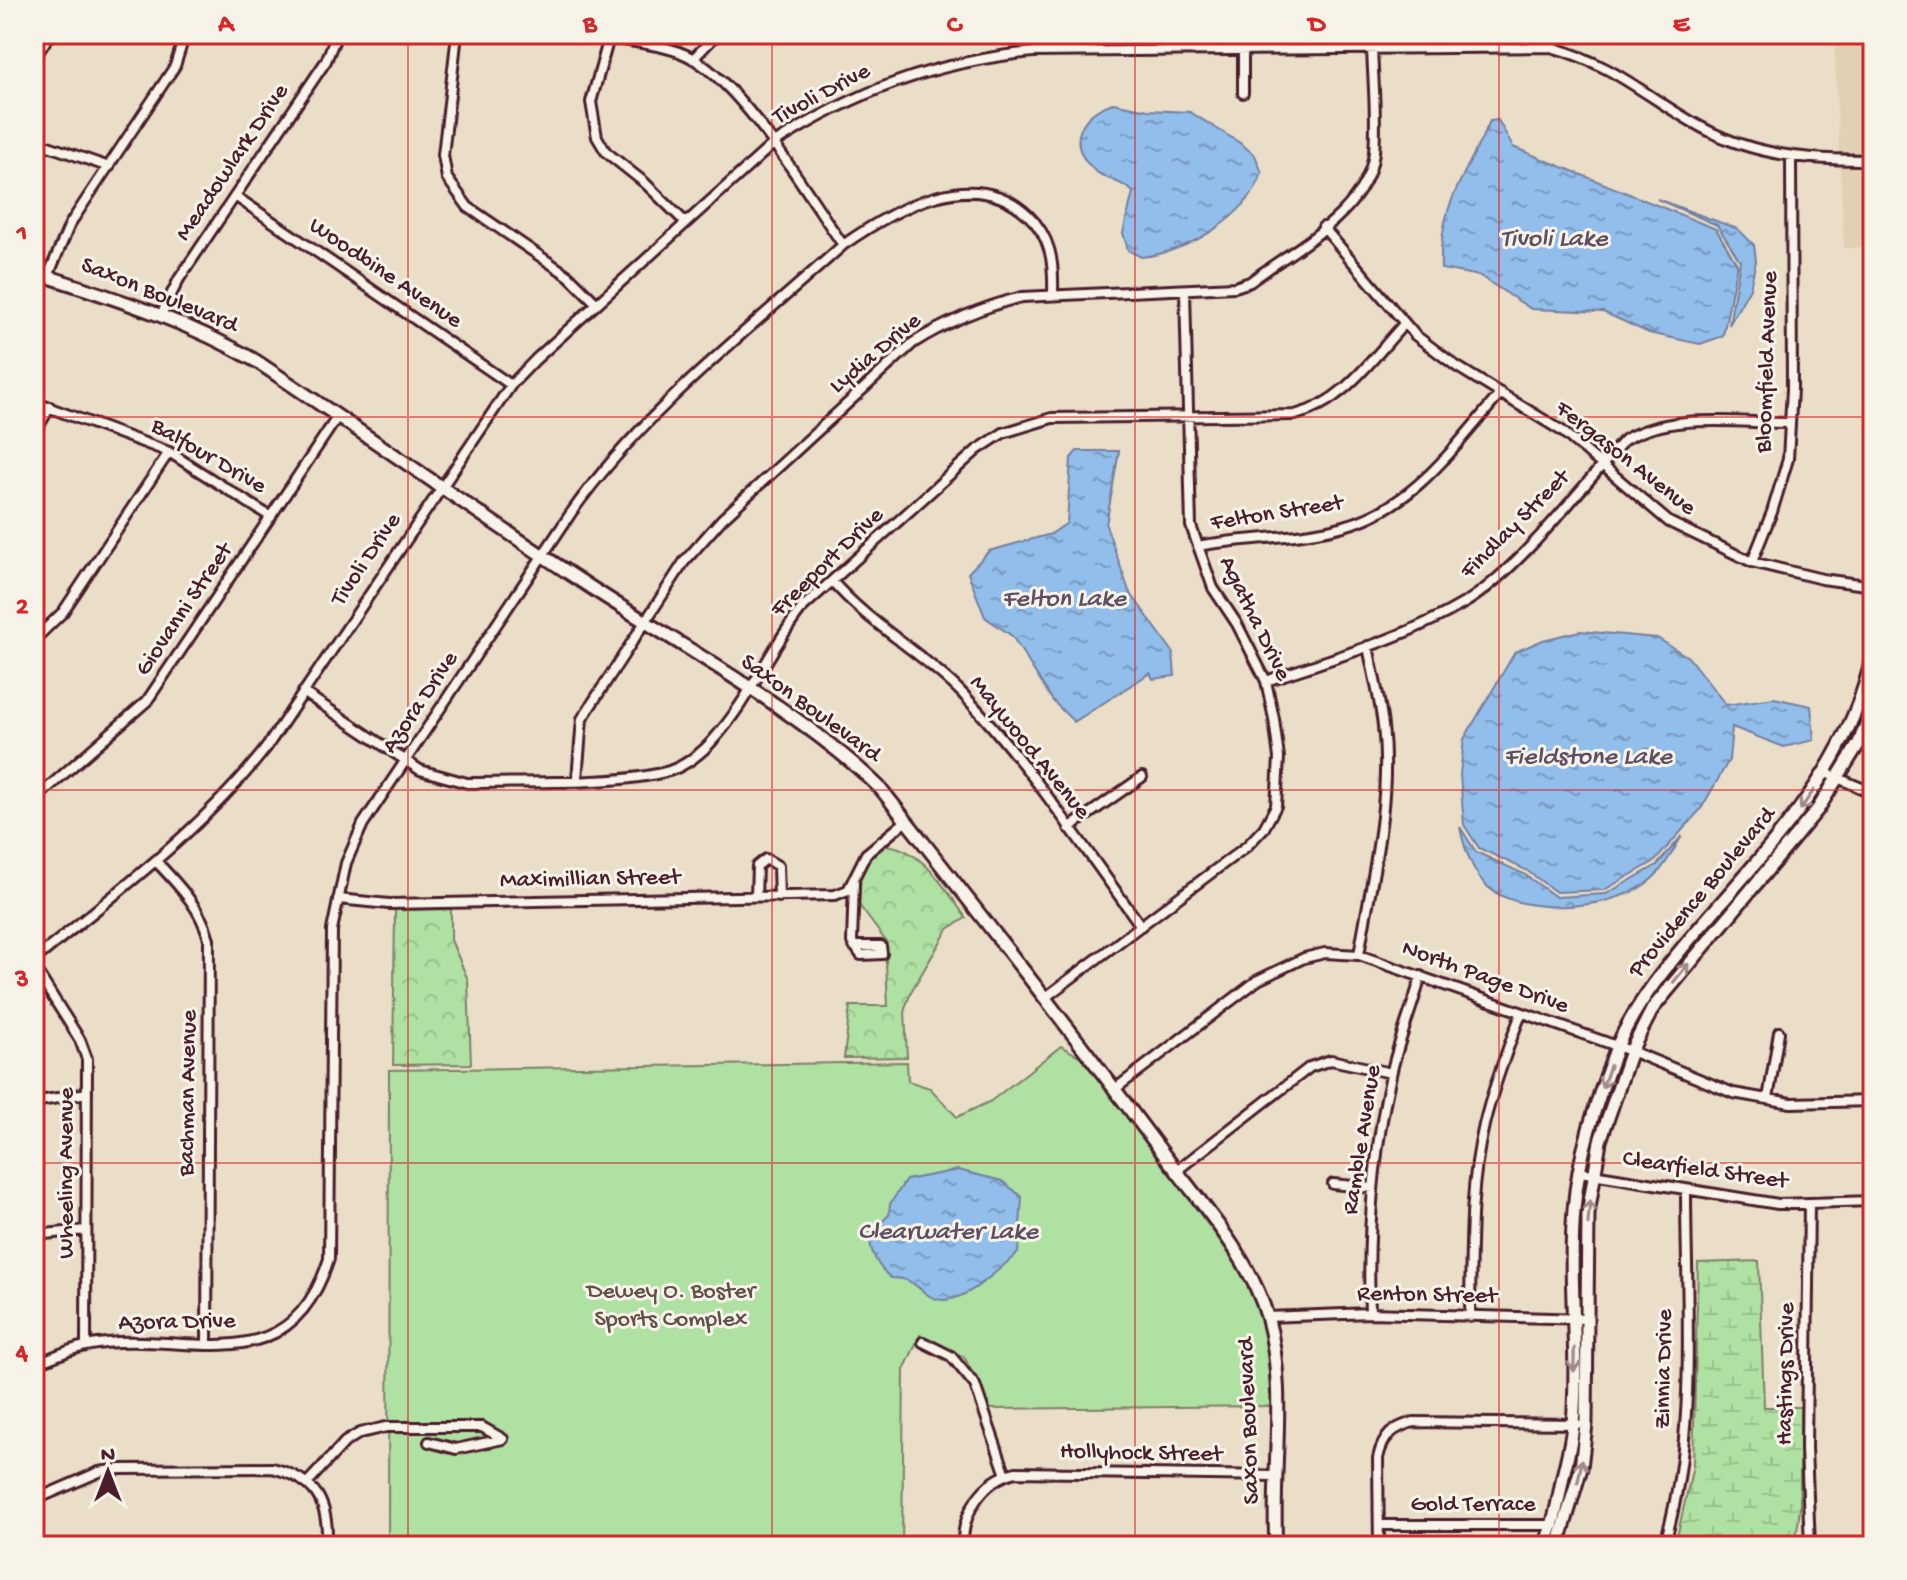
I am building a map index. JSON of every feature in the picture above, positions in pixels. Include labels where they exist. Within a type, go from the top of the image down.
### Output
[{"type":"main road","name":"Saxon Boulevard","points":[[34,272],[161,315],[214,337],[338,416],[544,557],[748,688],[862,770],[1046,997],[1241,1260],[1267,1317],[1274,1367],[1276,1546]]},
{"type":"main road","name":"Providence Boulevard","points":[[1544,1546],[1560,1527],[1581,1468],[1586,1424],[1574,1211],[1586,1137],[1617,1047],[1639,1005],[1664,969],[1804,806],[1826,773],[1870,686],[1873,654]]},
{"type":"main road","name":"Providence Boulevard","points":[[1558,1546],[1573,1424],[1588,1214],[1600,1141],[1631,1051],[1653,1008],[1818,809],[1859,743],[1873,706]]},
{"type":"street","points":[[34,59],[50,34]]},
{"type":"street","points":[[48,276],[70,224],[175,66],[185,34]]},
{"type":"street","name":"Meadowlark Drive","points":[[161,315],[179,279],[326,61],[337,34]]},
{"type":"street","points":[[457,34],[443,155],[447,178],[468,207],[569,276],[596,303]]},
{"type":"street","points":[[597,34],[658,46],[693,59],[737,99],[773,144],[843,245]]},
{"type":"street","points":[[693,59],[717,34]]},
{"type":"street","points":[[1514,34],[1514,45]]},
{"type":"street","points":[[609,38],[591,102],[597,137],[606,152],[645,183],[684,221]]},
{"type":"street","name":"Lydia Drive","points":[[577,779],[582,719],[684,562],[722,519],[913,343],[945,323],[989,305],[1053,293],[1185,292],[1220,290],[1250,282],[1351,204],[1368,175],[1374,153],[1372,47]]},
{"type":"street","name":"Tivoli Drive","points":[[34,960],[156,861],[241,780],[511,385],[684,221],[773,144],[816,117],[893,81],[988,57],[1033,52],[1551,47],[1585,57],[1617,72],[1699,126],[1730,141],[1791,158],[1873,160]]},
{"type":"street","points":[[1243,48],[1243,93]]},
{"type":"street","points":[[34,141],[109,167]]},
{"type":"street","name":"Bloomfield Avenue","points":[[1752,562],[1788,459],[1791,158]]},
{"type":"street","name":"Azora Drive","points":[[34,1365],[86,1346],[239,1344],[273,1336],[287,1327],[318,1292],[329,1259],[331,962],[338,899],[346,863],[363,824],[601,470],[638,432],[843,245],[870,226],[929,199],[960,191],[990,192],[1020,208],[1034,221],[1049,244],[1055,264],[1053,293]]},
{"type":"street","name":"Woodbine Avenue","points":[[235,196],[511,385]]},
{"type":"street","name":"Fergason Avenue","points":[[1323,227],[1404,324],[1456,366],[1562,431],[1669,522],[1712,546],[1752,562],[1822,579],[1873,586]]},
{"type":"street","name":"Agatha Drive","points":[[1046,997],[1247,846],[1264,828],[1276,806],[1279,758],[1266,681],[1237,624],[1213,588],[1191,526],[1185,292]]},
{"type":"street","name":"Freeport Drive","points":[[303,692],[420,770],[467,783],[632,778],[672,770],[716,738],[783,633],[832,581],[977,450],[1003,433],[1052,418],[1295,415],[1312,411],[1345,389],[1404,324]]},
{"type":"street","name":"Felton Street","points":[[1198,546],[1343,527],[1377,515],[1419,486],[1501,393]]},
{"type":"street","name":"Balfour Drive","points":[[34,402],[169,452],[271,517]]},
{"type":"street","points":[[34,434],[50,407]]},
{"type":"street","name":"Giovanni Street","points":[[34,800],[147,701],[338,416]]},
{"type":"street","name":"Findlay Street","points":[[1266,681],[1408,632],[1468,601],[1520,555],[1624,440],[1644,428],[1665,423],[1790,423]]},
{"type":"street","points":[[34,640],[63,612],[169,452]]},
{"type":"street","name":"Maywood Avenue","points":[[832,581],[864,614],[960,691],[1069,828],[1141,926]]},
{"type":"street","points":[[1359,955],[1382,813],[1385,767],[1383,726],[1368,646]]},
{"type":"street","points":[[1826,773],[1840,776],[1873,793]]},
{"type":"street","points":[[1069,828],[1142,777]]},
{"type":"street","points":[[854,946],[854,881],[866,854],[906,821]]},
{"type":"street","points":[[756,897],[757,866],[766,859],[778,866],[779,897]]},
{"type":"street","name":"Bachman Avenue","points":[[156,861],[189,896],[203,920],[209,939],[207,1345]]},
{"type":"street","name":"Maximillian Street","points":[[338,899],[389,904],[779,897],[843,893],[854,881]]},
{"type":"street","name":"North Page Drive","points":[[1115,1089],[1281,966],[1325,953],[1359,955],[1421,976],[1631,1051],[1733,1093],[1791,1103],[1873,1101]]},
{"type":"street","name":"Wheeling Avenue","points":[[34,967],[80,1040],[87,1059],[86,1346]]},
{"type":"street","name":"Ramble Avenue","points":[[1370,1313],[1368,1265],[1373,1188],[1391,1073],[1421,976]]},
{"type":"street","points":[[1470,1317],[1474,1192],[1483,1128],[1496,1080],[1521,1014]]},
{"type":"street","points":[[1768,1099],[1779,1032]]},
{"type":"street","points":[[1176,1171],[1310,1067],[1331,1060],[1391,1073]]},
{"type":"street","points":[[34,1102],[87,1093]]},
{"type":"street","name":"Clearfield Street","points":[[1580,1172],[1778,1204],[1873,1201]]},
{"type":"street","points":[[1333,1184],[1373,1188]]},
{"type":"street","name":"Zinnia Drive","points":[[1664,1546],[1681,1476],[1686,1424],[1686,1191]]},
{"type":"street","name":"Hastings Drive","points":[[1809,1203],[1806,1448],[1810,1546]]},
{"type":"street","points":[[34,1235],[86,1230]]},
{"type":"street","name":"Renton Street","points":[[1267,1317],[1370,1313],[1581,1319]]},
{"type":"street","points":[[923,1342],[951,1356],[975,1385],[1006,1475],[974,1502],[963,1521],[963,1546]]},
{"type":"street","points":[[1379,1546],[1378,1458],[1389,1433],[1399,1426],[1414,1422],[1586,1424]]},
{"type":"street","points":[[308,1482],[345,1442],[360,1433],[386,1427],[482,1427],[503,1439],[456,1449],[429,1442]]},
{"type":"street","points":[[34,1500],[99,1472],[120,1469],[272,1468],[308,1482],[323,1508],[327,1546]]},
{"type":"street","name":"Hollyhock Street","points":[[1006,1475],[1275,1476]]},
{"type":"street","name":"Gold Terrace","points":[[1380,1525],[1560,1527]]},
{"type":"shaded area","points":[[1834,34],[1873,34],[1873,155],[1839,155]]},
{"type":"shaded area","points":[[1840,165],[1873,165],[1873,247],[1844,248]]},
{"type":"green space","points":[[882,845],[896,847],[920,860],[941,882],[966,918],[948,929],[912,990],[905,1008],[907,1057],[844,1058],[850,1006],[888,1006],[885,940],[859,905],[861,874],[869,857]]},
{"type":"green space","points":[[451,909],[451,940],[468,980],[471,1064],[393,1065],[395,910]]},
{"type":"green space","name":"Dewey O. Boster Sports Complex","points":[[1061,1046],[1086,1060],[1246,1276],[1267,1339],[1271,1406],[991,1409],[964,1357],[920,1335],[904,1370],[902,1546],[388,1546],[389,1070],[907,1062],[908,1081],[930,1088],[957,1117],[991,1101]]},
{"type":"green space","points":[[1759,1261],[1764,1407],[1800,1407],[1800,1509],[1795,1546],[1675,1546],[1693,1466],[1698,1263]]},
{"type":"water","points":[[1113,103],[1148,110],[1190,112],[1240,143],[1255,155],[1262,173],[1243,205],[1213,230],[1177,249],[1141,257],[1128,250],[1123,233],[1133,192],[1094,170],[1080,150],[1080,130],[1085,122],[1092,114]]},
{"type":"water","name":"Tivoli Lake","points":[[1498,120],[1513,147],[1716,229],[1737,264],[1723,336],[1700,344],[1649,333],[1603,312],[1531,309],[1480,276],[1441,269],[1444,226],[1455,191],[1490,121]]},
{"type":"water","points":[[1657,199],[1738,229],[1754,245],[1756,261],[1750,288],[1729,325],[1740,261],[1717,225]]},
{"type":"water","name":"Felton Lake","points":[[1077,451],[1119,451],[1106,525],[1129,591],[1173,652],[1175,676],[1153,679],[1150,673],[1074,722],[1053,701],[1012,636],[985,617],[968,573],[989,551],[1051,534],[1067,523],[1071,458]]},
{"type":"water","name":"Fieldstone Lake","points":[[1580,631],[1657,638],[1688,657],[1726,705],[1774,698],[1811,706],[1814,740],[1784,747],[1732,727],[1729,760],[1701,809],[1655,861],[1604,890],[1556,892],[1526,870],[1479,848],[1464,825],[1460,775],[1464,739],[1515,652],[1543,640]]},
{"type":"water","points":[[1460,827],[1476,852],[1524,874],[1556,897],[1606,894],[1657,865],[1682,836],[1658,873],[1639,888],[1597,902],[1549,906],[1505,897],[1489,888],[1470,860]]},
{"type":"water","name":"Clearwater Lake","points":[[958,1170],[1002,1181],[1022,1197],[1018,1253],[976,1288],[964,1295],[939,1300],[908,1281],[891,1278],[878,1263],[870,1233],[889,1215],[890,1204],[906,1180]]}]
